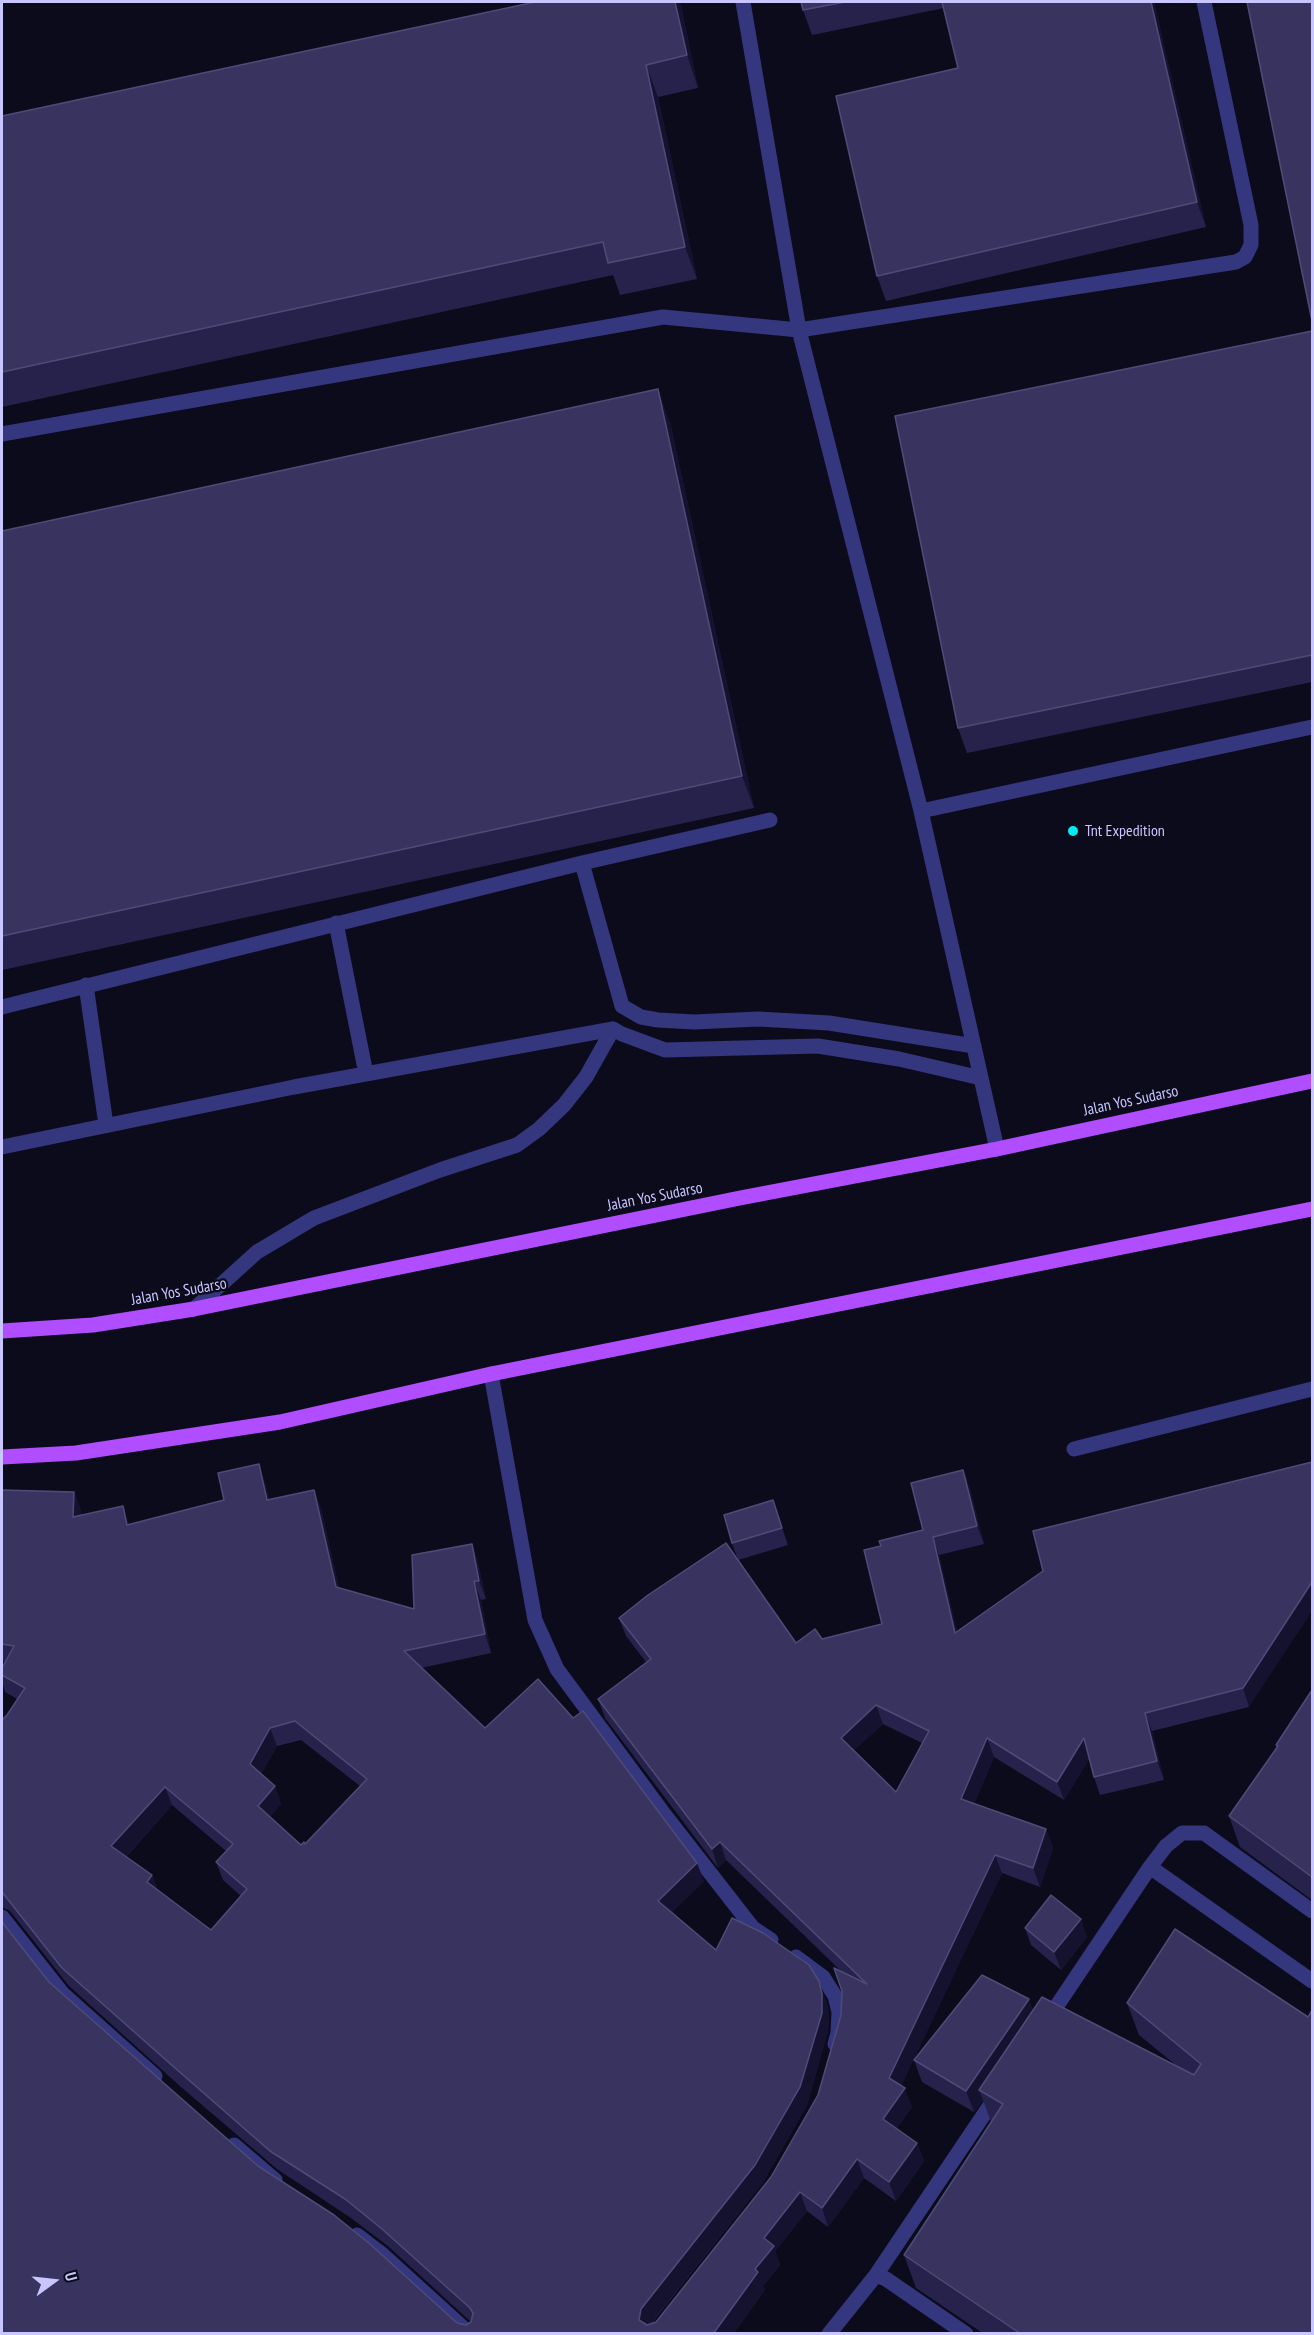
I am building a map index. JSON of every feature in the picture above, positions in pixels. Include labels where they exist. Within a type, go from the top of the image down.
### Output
[{"type":"main road","name":"Jalan Yos Sudarso","points":[[2,1330],[93,1325],[194,1309],[740,1198],[997,1149],[1312,1081]]},
{"type":"main road","points":[[2,1457],[76,1453],[280,1422],[491,1374],[1312,1209]]},
{"type":"street","points":[[743,2],[799,330],[921,811],[997,1149]]},
{"type":"street","points":[[2,434],[663,317],[799,330],[1223,266],[1245,257],[1251,245],[1251,225],[1204,2]]},
{"type":"street","points":[[921,811],[1312,727]]},
{"type":"street","points":[[2,1006],[582,862],[770,820]]},
{"type":"street","points":[[582,862],[622,1006],[641,1017],[694,1022],[758,1019],[829,1023],[974,1046]]},
{"type":"street","points":[[336,923],[366,1074]]},
{"type":"street","points":[[86,985],[106,1125]]},
{"type":"street","points":[[2,1147],[366,1074],[613,1029],[665,1050],[818,1046],[898,1059],[981,1078]]},
{"type":"street","points":[[194,1309],[257,1252],[314,1218],[440,1170],[517,1145],[564,1105],[586,1077],[613,1029]]},
{"type":"street","points":[[491,1374],[535,1620],[557,1669],[661,1810],[753,1928],[823,1977],[836,1996],[838,2012],[838,2033],[832,2055]]},
{"type":"street","points":[[1074,1449],[1312,1389]]},
{"type":"street","points":[[1037,2036],[1150,1867],[1166,1846],[1182,1833],[1204,1833],[1312,1911]]},
{"type":"street","points":[[1150,1867],[1312,1981]]},
{"type":"street","points":[[2,1917],[62,1993],[166,2087]]},
{"type":"street","points":[[829,2334],[876,2275],[1003,2086]]},
{"type":"street","points":[[218,2132],[271,2177],[290,2189]]},
{"type":"street","points":[[346,2226],[383,2255],[470,2334]]},
{"type":"street","points":[[876,2275],[886,2279],[966,2334]]},
{"type":"building","points":[[535,2],[675,2],[687,55],[646,65],[685,247],[608,263],[603,242],[2,372],[2,116]]},
{"type":"building","points":[[801,2],[845,2],[803,10]]},
{"type":"building","points":[[942,2],[1151,2],[1197,202],[877,276],[836,96],[958,68]]},
{"type":"building","points":[[1247,2],[1312,2],[1312,321]]},
{"type":"building","points":[[1312,331],[1312,655],[958,728],[895,416]]},
{"type":"building","points":[[658,389],[742,776],[2,936],[2,531]]},
{"type":"building","points":[[1312,1462],[1312,1582],[1243,1688],[1145,1713],[1157,1761],[1094,1777],[1084,1738],[1057,1782],[987,1738],[961,1799],[1046,1829],[1033,1868],[995,1855],[889,2078],[905,2088],[883,2119],[917,2143],[889,2182],[857,2159],[822,2208],[800,2192],[764,2238],[774,2246],[755,2269],[758,2272],[713,2334],[2,2334],[2,1922],[49,1982],[258,2166],[334,2215],[370,2244],[457,2323],[466,2325],[471,2322],[473,2313],[382,2229],[345,2199],[270,2151],[62,1968],[2,1892],[2,1720],[25,1688],[2,1675],[2,1668],[14,1646],[2,1644],[2,1490],[74,1492],[73,1517],[123,1506],[127,1525],[224,1500],[218,1473],[259,1464],[267,1500],[314,1490],[336,1587],[414,1609],[412,1555],[472,1544],[479,1581],[474,1581],[485,1634],[404,1651],[485,1728],[538,1679],[573,1718],[583,1711],[697,1863],[658,1901],[716,1950],[732,1918],[763,1933],[809,1965],[819,1981],[822,2013],[800,2087],[755,2165],[641,2309],[639,2320],[647,2325],[656,2322],[771,2177],[818,2095],[841,2015],[842,1991],[834,1968],[867,1984],[720,1842],[712,1849],[598,1699],[651,1659],[619,1618],[648,1595],[726,1543],[796,1643],[815,1629],[822,1639],[882,1624],[864,1550],[881,1546],[879,1541],[923,1530],[911,1483],[963,1470],[977,1526],[933,1537],[955,1633],[1043,1571],[1033,1531]],"holes":[[[876,1705],[929,1731],[896,1792],[841,1738]],[[295,1721],[367,1779],[305,1844],[304,1842],[301,1845],[258,1806],[275,1786],[250,1764],[270,1728]],[[165,1787],[233,1844],[216,1862],[247,1889],[211,1930],[147,1882],[152,1875],[111,1846]]]},
{"type":"building","points":[[773,1500],[782,1528],[732,1543],[724,1515]]},
{"type":"building","points":[[1312,1690],[1312,1877],[1229,1816],[1278,1746],[1276,1745]]},
{"type":"building","points":[[1051,1895],[1081,1919],[1054,1952],[1025,1928]]},
{"type":"building","points":[[1175,1929],[1308,2017],[1312,2010],[1312,2334],[1021,2334],[904,2255],[1003,2104],[979,2090],[1042,1997],[1194,2075],[1201,2064],[1127,2003]]},
{"type":"building","points":[[982,1975],[1029,1999],[966,2091],[914,2060]]},
{"type":"place","name":"Tnt Expedition","points":[[1073,831]]}]
